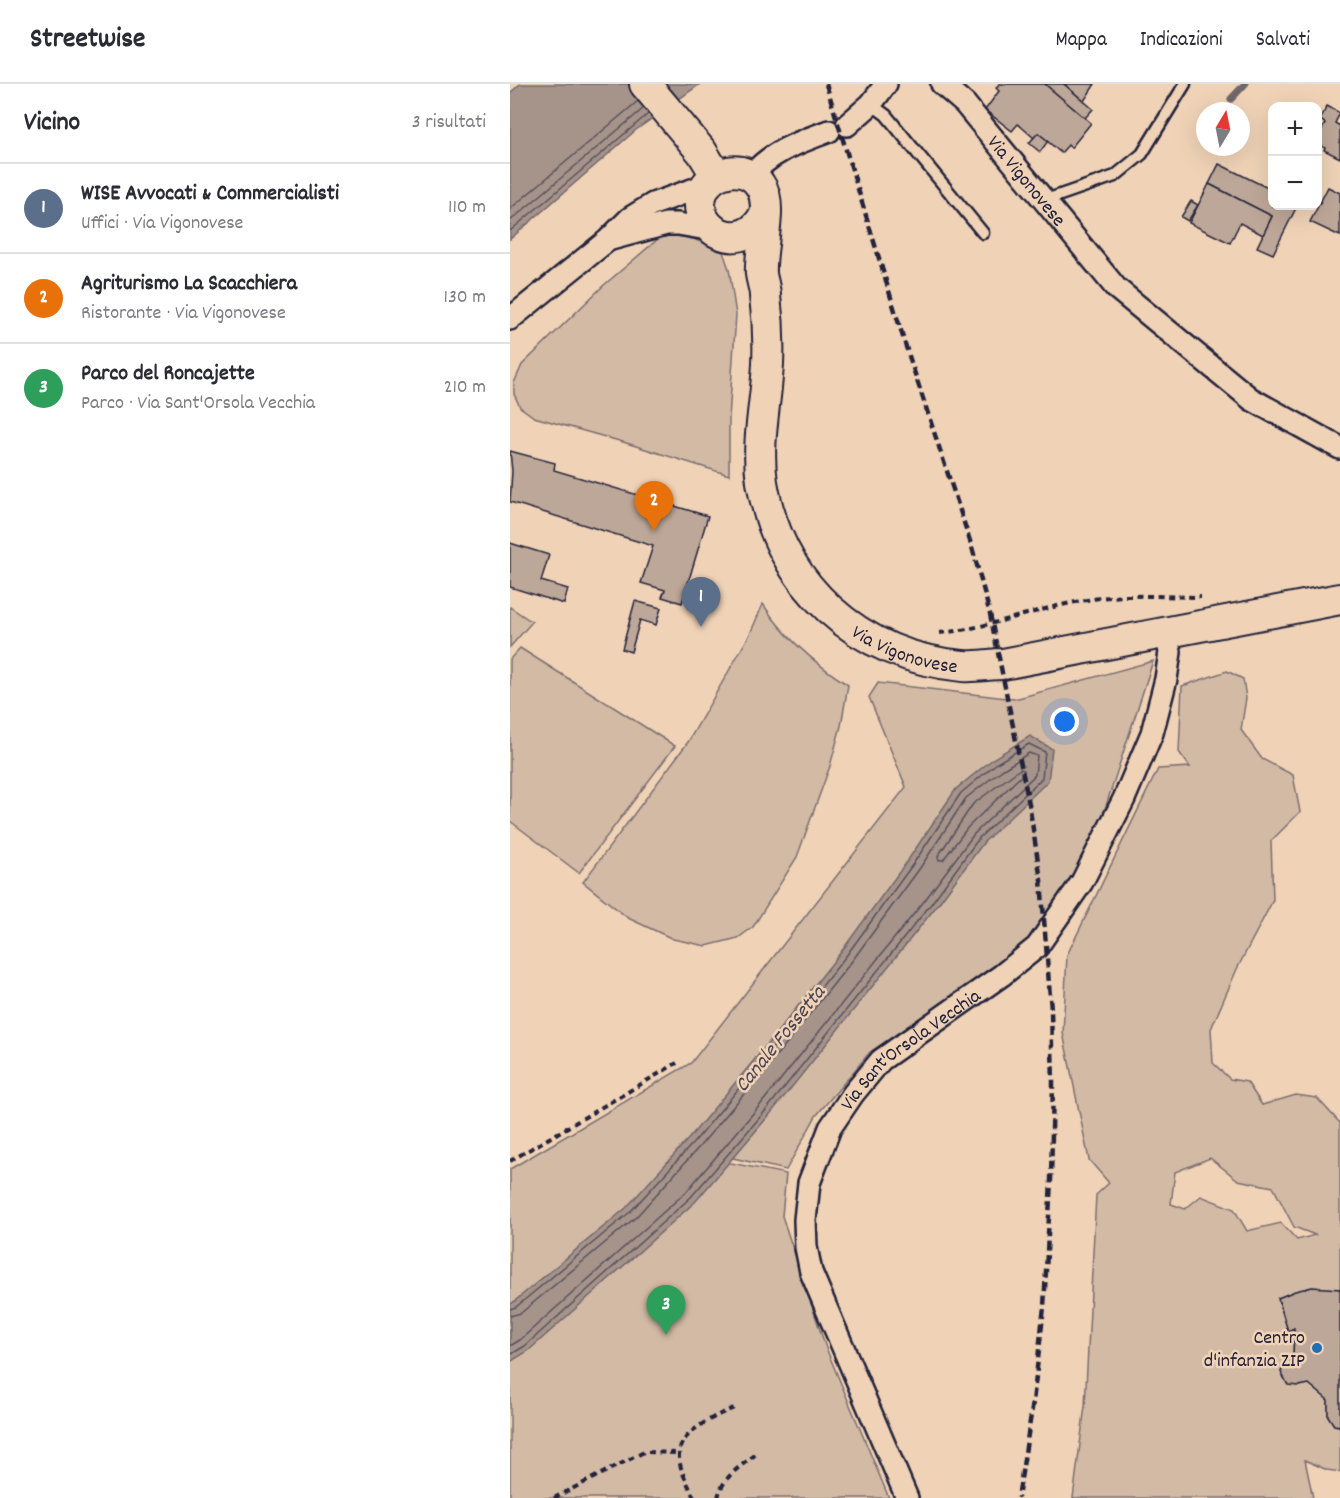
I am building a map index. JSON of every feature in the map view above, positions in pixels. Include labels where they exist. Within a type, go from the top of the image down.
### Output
[{"type":"main road","points":[[645,84],[707,159],[711,180],[734,171],[751,176]]},
{"type":"main road","name":"Via Vigonovese","points":[[751,176],[757,180],[766,200],[761,275],[766,297],[769,342],[761,459],[762,480],[769,516],[788,560],[808,588],[834,614],[857,631],[913,656],[964,666],[1003,664],[1340,599]]},
{"type":"main road","name":"Via Vigonovese","points":[[711,180],[700,204],[706,223],[752,261],[761,275]]},
{"type":"main road","points":[[720,233],[747,234],[761,222],[765,214]]},
{"type":"street","points":[[751,176],[759,165],[773,154],[838,128],[871,104],[886,84]]},
{"type":"street","name":"Via Vigonovese","points":[[942,84],[964,104],[1116,288],[1251,399],[1340,448]]},
{"type":"street","points":[[510,319],[608,240],[630,218],[653,204],[711,180]]},
{"type":"street","points":[[608,240],[666,224],[678,224],[720,233]]},
{"type":"street","name":"Via Sant'Orsola Vecchia","points":[[907,1498],[811,1272],[806,1247],[805,1220],[809,1183],[830,1128],[853,1094],[881,1060],[1002,975],[1037,947],[1082,882],[1124,799],[1152,733],[1166,679],[1170,652],[1166,633]]},
{"type":"lane","points":[[1043,201],[1115,176],[1142,154],[1185,84]]},
{"type":"lane","points":[[871,104],[886,115],[983,233]]},
{"type":"path","points":[[938,634],[970,630],[1088,599],[1140,595],[1211,597]]},
{"type":"path","points":[[510,1161],[677,1063]]},
{"type":"path","points":[[694,1498],[678,1453],[684,1440],[708,1419],[734,1408]]},
{"type":"path","points":[[554,1498],[644,1452],[678,1453]]},
{"type":"path","points":[[718,1498],[720,1486],[756,1454]]},
{"type":"shaded area","points":[[671,228],[722,249],[729,269],[736,315],[729,418],[729,475],[534,417],[520,407],[514,394],[514,383],[522,365],[604,285]]},
{"type":"shaded area","points":[[763,604],[801,649],[848,685],[841,726],[830,766],[797,857],[753,927],[738,938],[706,946],[673,939],[628,918],[583,882],[688,742],[750,634]]},
{"type":"shaded area","points":[[510,607],[532,622],[510,647]]},
{"type":"shaded area","points":[[520,648],[675,746],[579,873],[510,821],[510,659]]},
{"type":"shaded area","points":[[1153,661],[1100,824],[1036,941],[870,1052],[816,1116],[786,1170],[702,1151],[510,1305],[510,1169],[691,1063],[906,787],[869,697],[878,683],[1015,699]]},
{"type":"shaded area","points":[[1227,671],[1243,679],[1246,698],[1241,730],[1262,759],[1293,775],[1300,812],[1271,841],[1273,900],[1237,969],[1211,1029],[1213,1063],[1230,1079],[1247,1082],[1262,1105],[1296,1095],[1317,1098],[1340,1123],[1340,1289],[1308,1289],[1278,1298],[1288,1331],[1294,1328],[1293,1357],[1286,1361],[1281,1372],[1287,1384],[1299,1386],[1309,1384],[1328,1400],[1328,1416],[1334,1425],[1340,1426],[1340,1472],[1327,1470],[1305,1460],[1313,1498],[1073,1498],[1085,1406],[1096,1195],[1109,1183],[1089,1160],[1063,1033],[1067,955],[1158,769],[1190,767],[1179,752],[1182,686]],"holes":[[[1210,1158],[1238,1180],[1273,1187],[1294,1227],[1315,1235],[1297,1240],[1281,1223],[1247,1231],[1234,1209],[1201,1196],[1185,1209],[1171,1204],[1175,1172]]]},
{"type":"shaded area","points":[[711,1159],[786,1174],[782,1216],[826,1348],[889,1498],[510,1498],[510,1322]]},
{"type":"water","points":[[520,84],[700,84],[636,130],[510,239],[510,93]]},
{"type":"water","points":[[1030,736],[1052,749],[1048,781],[984,842],[935,908],[771,1113],[695,1202],[528,1351],[510,1362],[510,1305],[626,1208],[690,1137],[841,952],[956,789],[994,758]]},
{"type":"building","points":[[999,84],[1045,84],[1091,123],[1071,148],[1068,145],[1061,153],[1038,133],[1034,138],[1018,124],[1012,131],[985,110],[999,91],[996,88]]},
{"type":"building","points":[[1045,84],[1064,84],[1093,109],[1085,118]]},
{"type":"building","points":[[1064,84],[1095,84],[1084,101]]},
{"type":"building","points":[[1327,106],[1340,113],[1335,123],[1340,126],[1340,158],[1324,150],[1325,148],[1322,146],[1322,129],[1325,123],[1322,121]]},
{"type":"building","points":[[1038,133],[1048,141],[1040,152],[1029,143]]},
{"type":"building","points":[[1219,164],[1268,188],[1268,210],[1295,210],[1273,254],[1257,247],[1272,216],[1209,184]]},
{"type":"building","points":[[1209,184],[1272,216],[1263,235],[1240,223],[1230,243],[1189,223]]},
{"type":"building","points":[[1328,187],[1340,193],[1340,236],[1310,222],[1316,210],[1322,210],[1322,199]]},
{"type":"building","points":[[1191,201],[1198,205],[1188,221],[1181,217]]},
{"type":"building","points":[[510,451],[555,463],[554,470],[708,516],[682,603],[662,597],[665,590],[641,583],[653,546],[510,502],[512,471]]},
{"type":"building","points":[[510,543],[549,555],[541,581],[568,589],[564,604],[510,587]]},
{"type":"building","points":[[635,601],[661,608],[656,625],[640,620],[631,652],[622,649]]},
{"type":"building","name":"Centro d'infanzia ZIP","points":[[1312,1287],[1340,1289],[1340,1426],[1334,1425],[1328,1416],[1328,1400],[1309,1384],[1288,1385],[1281,1372],[1286,1361],[1293,1357],[1294,1328],[1288,1331],[1278,1298]]},
{"type":"waterway","name":"Canale Fossetta","points":[[1231,99],[1245,84]]},
{"type":"railway","points":[[826,84],[906,347],[972,547],[990,614],[1029,804],[1041,880],[1051,1010],[1053,1083],[1051,1180],[1044,1307],[1033,1402],[1018,1498]]},
{"type":"place","name":"Agriturismo La Scacchiera","points":[[654,531]]},
{"type":"place","name":"WISE Avvocati & Commercialisti","points":[[701,627]]},
{"type":"place","name":"Parco del Roncajette","points":[[666,1335]]},
{"type":"place","name":"Centro d'infanzia ZIP","points":[[1317,1348]]}]
